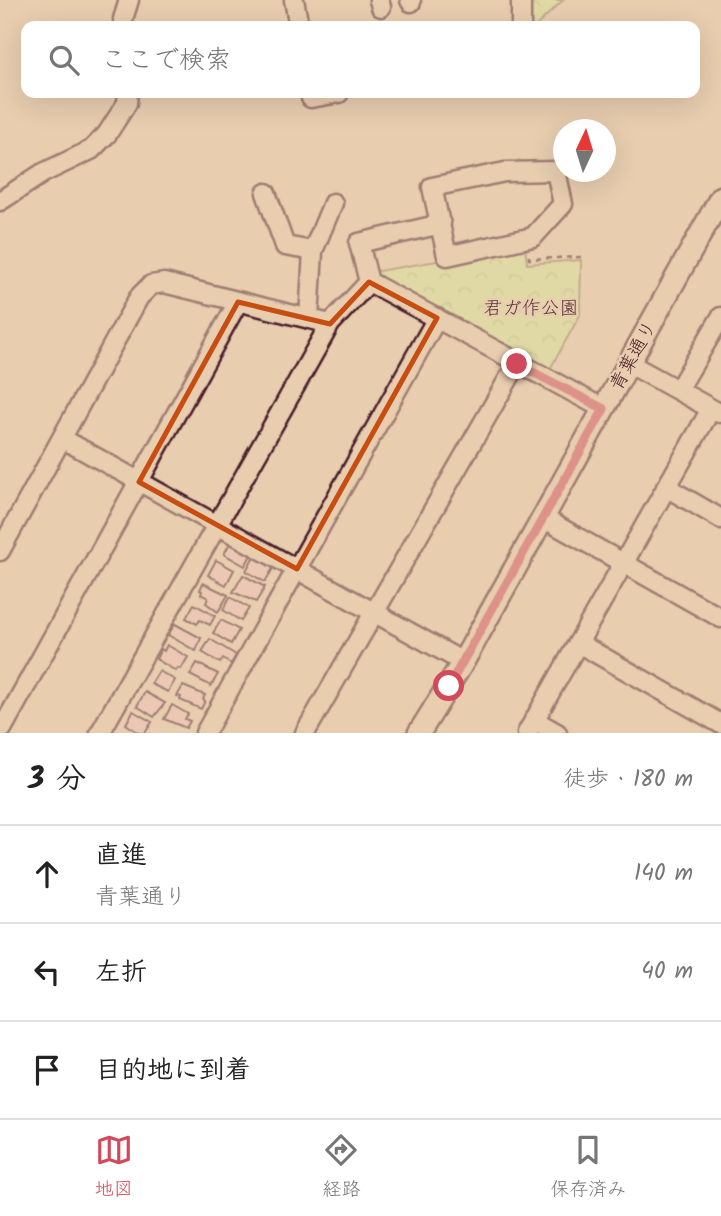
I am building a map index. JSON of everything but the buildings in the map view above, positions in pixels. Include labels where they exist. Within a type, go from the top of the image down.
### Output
[{"type":"street","points":[[123,21],[130,0]]},
{"type":"street","points":[[294,0],[298,21]]},
{"type":"street","points":[[521,0],[521,21]]},
{"type":"street","points":[[0,201],[43,173],[91,150],[107,134],[128,98]]},
{"type":"street","points":[[556,171],[562,204],[533,237],[447,256],[441,224],[432,187],[505,172],[556,171]]},
{"type":"street","points":[[266,192],[285,246],[313,251]]},
{"type":"street","name":"青葉通り","points":[[419,733],[463,662],[721,197]]},
{"type":"street","points":[[309,319],[313,251],[333,203]]},
{"type":"street","points":[[441,224],[359,243],[369,282],[604,409]]},
{"type":"street","points":[[100,733],[330,324],[369,282]]},
{"type":"street","points":[[0,551],[139,297],[151,285],[164,283],[330,324]]},
{"type":"street","points":[[4,730],[238,302]]},
{"type":"street","points":[[678,390],[721,317]]},
{"type":"street","points":[[205,733],[437,318]]},
{"type":"street","points":[[305,733],[517,364]]},
{"type":"street","points":[[557,733],[531,727],[666,487],[716,412],[630,364]]},
{"type":"street","points":[[63,439],[463,662]]},
{"type":"street","points":[[666,487],[721,519]]},
{"type":"street","points":[[543,519],[721,618]]},
{"type":"street","points":[[578,643],[721,724]]},
{"type":"path","points":[[526,238],[529,259],[581,257]]},
{"type":"highlighted area","points":[[369,282],[437,318],[297,569],[139,482],[238,302],[330,324]]},
{"type":"green space","points":[[521,0],[563,0],[541,21],[521,21]]},
{"type":"green space","name":"君ガ作公園","points":[[525,246],[527,264],[581,260],[580,315],[550,369],[372,272]]},
{"type":"route","points":[[449,686],[604,409],[517,364]]}]
